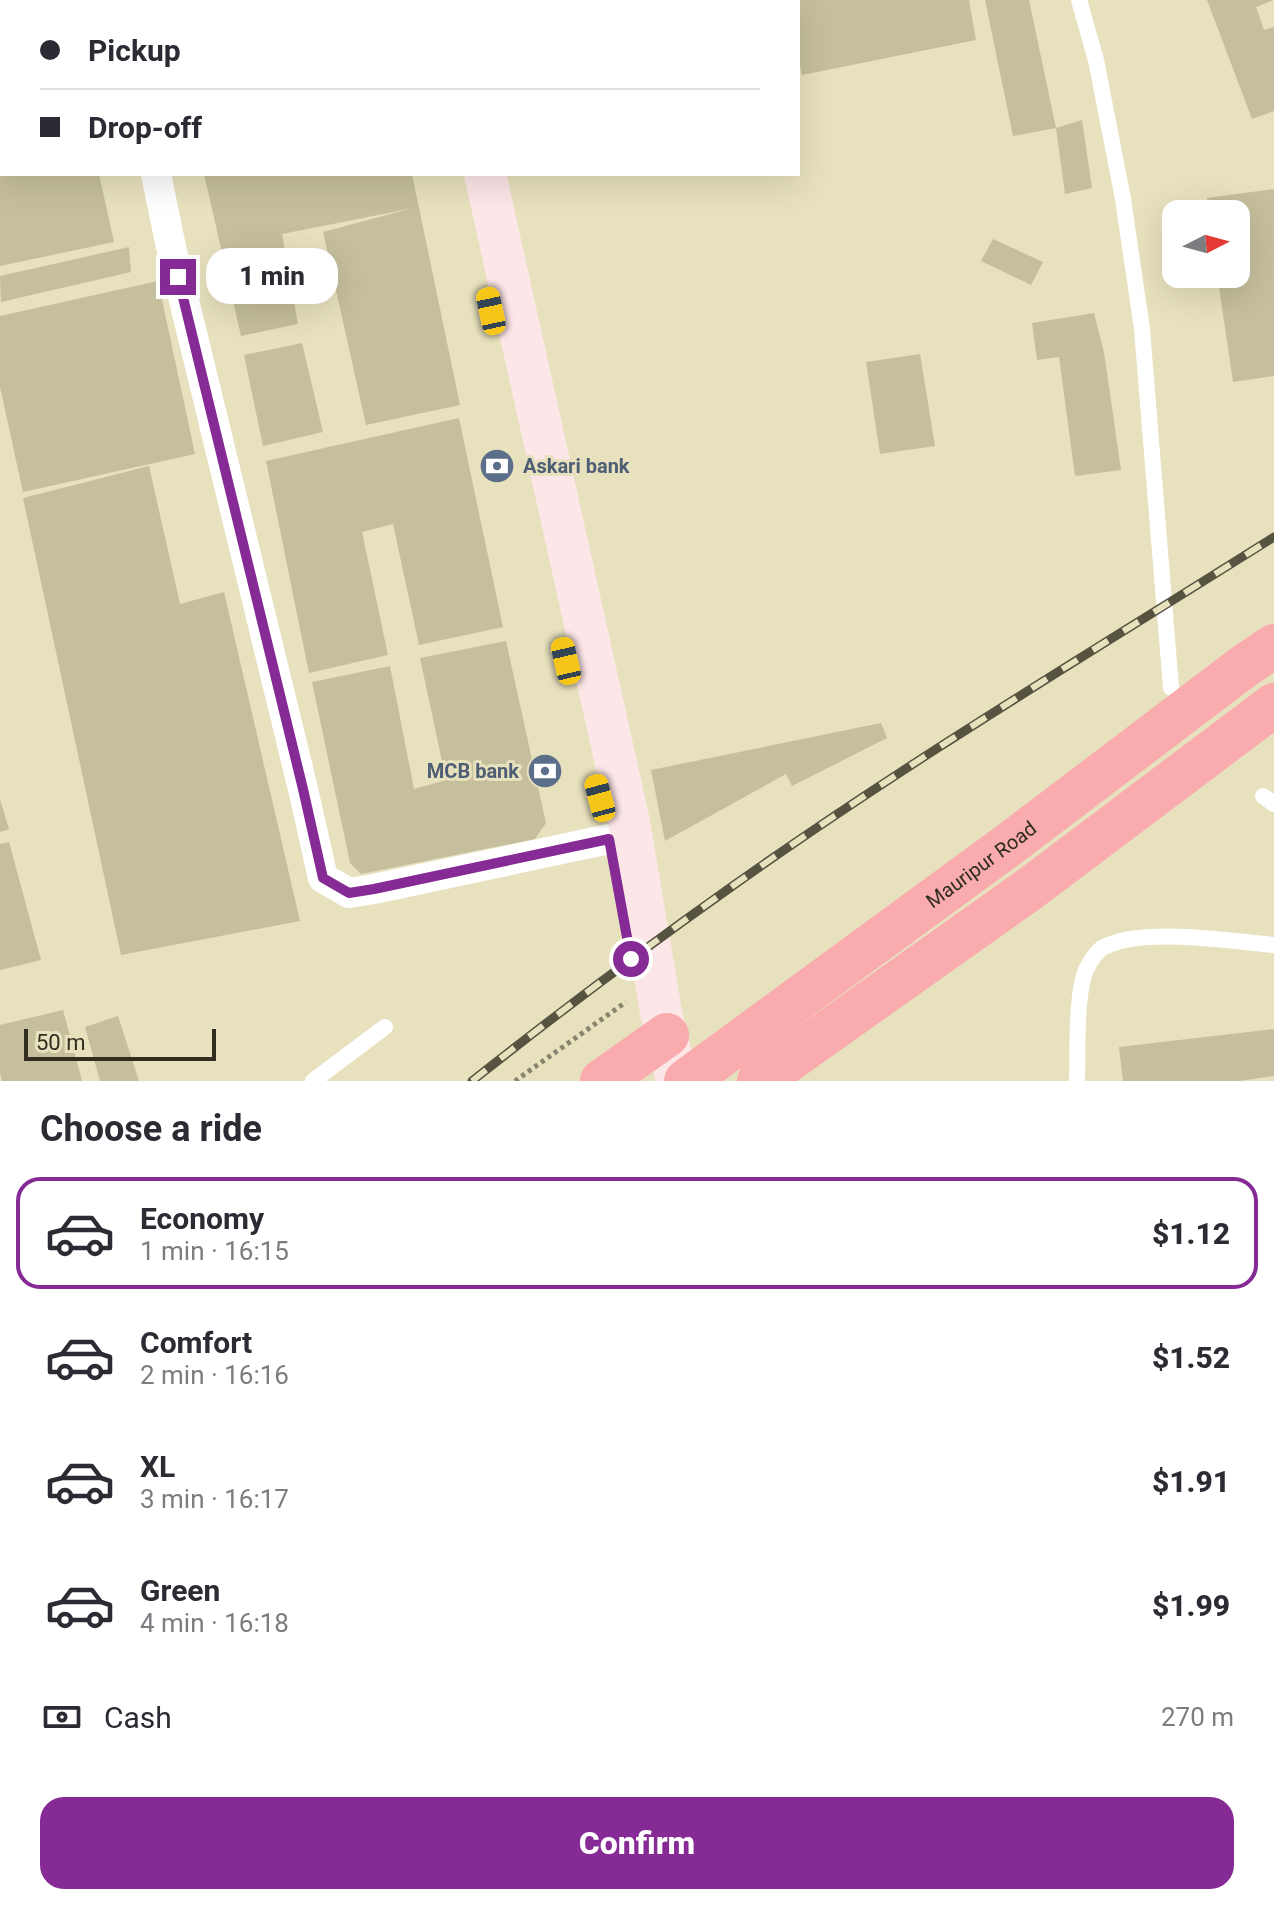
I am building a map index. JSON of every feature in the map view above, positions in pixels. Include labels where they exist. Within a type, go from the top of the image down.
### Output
[{"type":"highway","name":"Mauripur Road","points":[[686,1081],[1274,646]]},
{"type":"highway","points":[[759,1081],[1031,888],[1274,705]]},
{"type":"highway","points":[[602,1081],[656,1055]]},
{"type":"street","points":[[156,176],[323,878],[349,893],[609,839]]},
{"type":"street","points":[[462,176],[535,522],[609,839],[637,994],[656,1055],[677,1081]]},
{"type":"street","points":[[485,176],[629,822],[656,1055]]},
{"type":"lane","points":[[1079,0],[1096,60],[1123,199],[1142,329],[1171,688]]},
{"type":"lane","points":[[1077,1081],[1079,1006],[1086,968],[1101,948],[1123,941],[1170,936],[1274,945]]},
{"type":"lane","points":[[313,1081],[385,1027]]},
{"type":"path","points":[[515,1081],[637,994]]},
{"type":"building","points":[[800,0],[969,0],[976,40],[802,75]]},
{"type":"building","points":[[985,0],[1029,0],[1056,128],[1013,136]]},
{"type":"building","points":[[1207,0],[1274,0],[1256,7],[1264,30],[1274,27],[1274,111],[1252,119]]},
{"type":"building","points":[[1082,120],[1092,188],[1065,194],[1056,128]]},
{"type":"building","points":[[0,176],[99,176],[114,242],[0,266]]},
{"type":"building","points":[[204,176],[412,176],[460,405],[366,425],[323,232],[409,209],[282,234],[298,324],[241,336]]},
{"type":"building","points":[[1274,189],[1274,376],[1233,382],[1219,288],[1250,288],[1250,200],[1207,198]]},
{"type":"building","points":[[993,239],[1043,262],[1031,285],[981,261]]},
{"type":"building","points":[[129,247],[131,272],[1,302],[0,276]]},
{"type":"building","points":[[158,281],[195,454],[23,492],[0,387],[0,316]]},
{"type":"building","points":[[1094,313],[1104,352],[1121,470],[1075,476],[1059,357],[1037,360],[1032,323]]},
{"type":"building","points":[[302,343],[323,432],[263,446],[244,355]]},
{"type":"building","points":[[920,354],[935,446],[880,454],[866,362]]},
{"type":"building","points":[[459,418],[503,627],[419,645],[393,524],[362,532],[388,655],[309,673],[266,461]]},
{"type":"building","points":[[149,466],[180,604],[224,592],[300,921],[121,955],[23,498]]},
{"type":"building","points":[[506,641],[546,823],[535,839],[361,874],[350,863],[312,682],[390,666],[414,789],[446,780],[420,658]]},
{"type":"building","points":[[881,723],[887,738],[792,786],[786,774],[665,841],[651,770]]},
{"type":"building","points":[[0,799],[9,829],[0,832]]},
{"type":"building","points":[[9,842],[41,960],[0,970],[0,844]]},
{"type":"building","points":[[63,1010],[82,1081],[2,1081],[0,1025]]},
{"type":"building","points":[[118,1016],[139,1081],[100,1081],[85,1027]]},
{"type":"building","points":[[1274,1029],[1274,1076],[1239,1081],[1123,1081],[1119,1047]]},
{"type":"railway","points":[[472,1081],[635,957],[800,839],[1002,707],[1274,537]]},
{"type":"place","name":"Askari bank","points":[[497,466]]},
{"type":"place","name":"MCB bank","points":[[545,771]]},
{"type":"route","points":[[178,277],[323,878],[349,893],[609,839],[631,959]]}]
